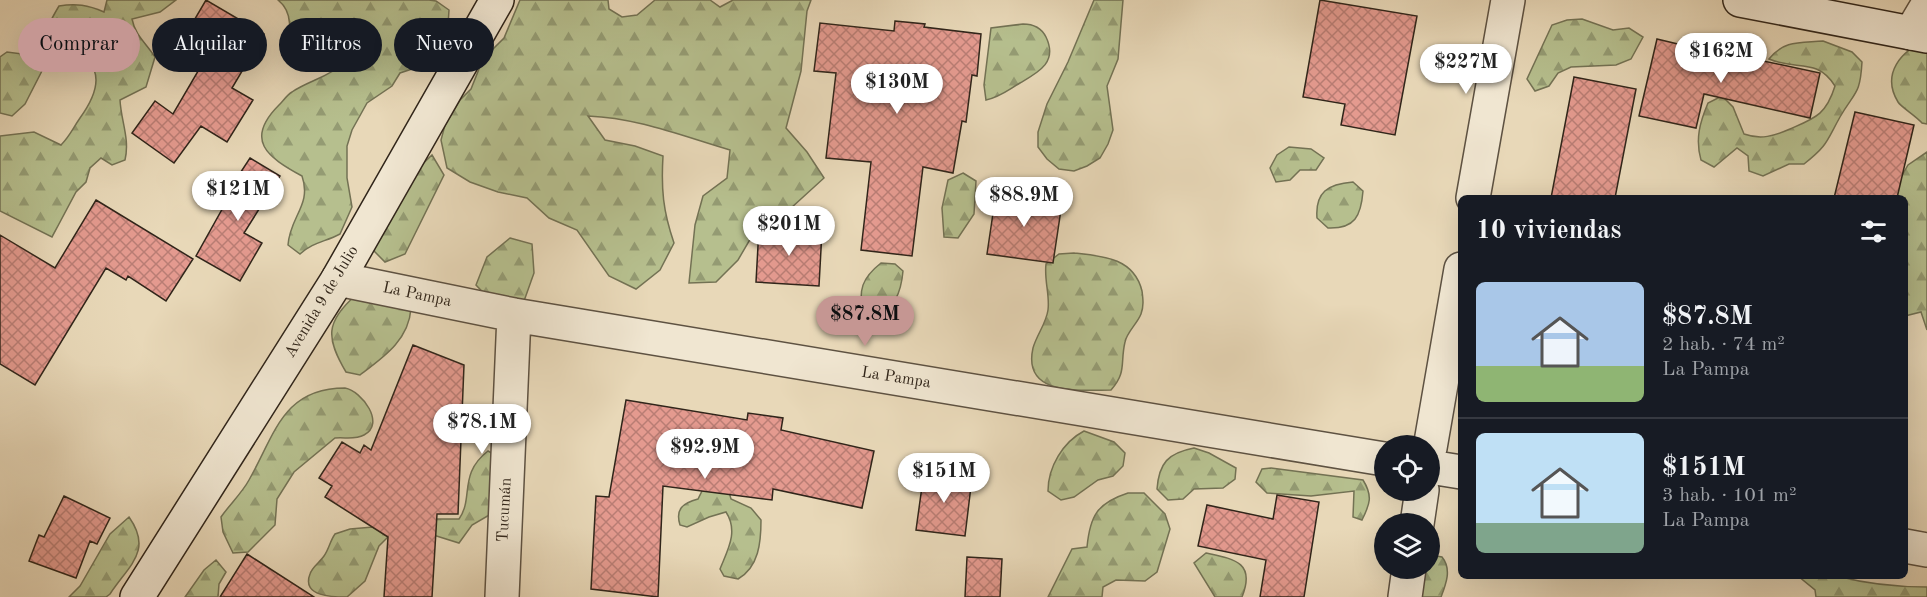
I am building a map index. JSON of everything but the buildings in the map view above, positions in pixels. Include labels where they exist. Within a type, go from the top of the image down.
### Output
[{"type":"street","name":"Avenida 9 de Julio","points":[[137,597],[338,279],[497,0]]},
{"type":"street","points":[[1474,195],[1508,0]]},
{"type":"street","points":[[1740,0],[1922,25]]},
{"type":"street","name":"La Pampa","points":[[338,279],[514,315],[1374,457]]},
{"type":"street","points":[[1432,435],[1458,286]]},
{"type":"street","name":"Tucumán","points":[[501,597],[514,315]]},
{"type":"street","points":[[1440,469],[1458,472]]},
{"type":"street","points":[[1908,547],[1927,550]]},
{"type":"street","points":[[1405,597],[1407,579]]},
{"type":"green space","points":[[107,0],[176,0],[160,12],[136,18],[52,18],[59,6],[82,5],[104,12]]},
{"type":"green space","points":[[278,0],[429,0],[436,1],[449,10],[448,18],[394,18],[394,72],[403,72],[392,86],[367,103],[352,130],[347,146],[347,178],[352,207],[340,234],[300,254],[288,245],[292,226],[304,195],[302,176],[270,154],[264,146],[263,128],[269,117],[290,93],[332,72],[382,72],[382,18],[289,18]]},
{"type":"green space","points":[[520,0],[608,0],[609,9],[622,17],[637,15],[655,0],[710,0],[720,7],[733,0],[811,0],[807,11],[801,71],[786,128],[807,152],[824,178],[780,218],[759,224],[738,260],[716,282],[689,283],[695,225],[703,196],[727,178],[730,150],[642,124],[588,116],[605,140],[635,146],[663,156],[664,200],[667,221],[674,243],[660,270],[636,289],[609,276],[577,230],[549,218],[527,198],[498,192],[470,182],[447,168],[441,140],[445,125],[460,100],[471,89],[478,72],[494,72],[494,48],[504,38]]},
{"type":"green space","points":[[1094,0],[1123,0],[1118,59],[1107,86],[1113,130],[1100,158],[1074,171],[1059,169],[1038,147],[1038,132],[1047,104],[1068,62]]},
{"type":"green space","points":[[1582,19],[1613,30],[1629,28],[1643,37],[1631,59],[1616,65],[1571,67],[1558,73],[1549,86],[1535,91],[1527,79],[1552,25],[1567,20]]},
{"type":"green space","points":[[1023,24],[1042,31],[1049,46],[1048,60],[1034,75],[1000,95],[986,100],[984,85],[991,28]]},
{"type":"green space","points":[[140,37],[152,53],[152,67],[146,87],[120,100],[126,137],[125,160],[112,165],[101,158],[90,168],[86,182],[76,192],[52,237],[0,211],[0,136],[34,132],[61,145],[91,99],[96,80],[95,72],[140,72]]},
{"type":"green space","points":[[1823,41],[1852,52],[1862,62],[1856,92],[1826,143],[1818,152],[1804,164],[1789,164],[1763,176],[1749,171],[1748,156],[1737,148],[1714,167],[1701,160],[1698,138],[1703,117],[1708,103],[1722,96],[1733,107],[1744,134],[1750,136],[1762,137],[1778,134],[1818,114],[1828,103],[1835,86],[1828,77],[1813,68],[1769,59],[1787,45]]},
{"type":"green space","points":[[1927,41],[1927,124],[1922,123],[1898,102],[1893,92],[1892,82],[1896,64],[1909,50]]},
{"type":"green space","points":[[7,52],[18,53],[18,72],[41,72],[25,104],[12,116],[0,113],[0,57]]},
{"type":"green space","points":[[1289,147],[1311,149],[1324,158],[1316,170],[1300,170],[1290,180],[1276,182],[1270,168],[1277,155]]},
{"type":"green space","points":[[1927,152],[1927,330],[1921,312],[1908,315],[1908,195],[1891,195],[1908,165]]},
{"type":"green space","points":[[432,155],[444,175],[405,254],[385,262],[366,243],[413,173]]},
{"type":"green space","points":[[963,173],[976,181],[974,214],[958,238],[944,237],[942,208],[948,180]]},
{"type":"green space","points":[[1353,182],[1363,191],[1358,214],[1345,226],[1328,228],[1317,218],[1318,202],[1321,196],[1330,187]]},
{"type":"green space","points":[[510,238],[532,244],[534,273],[524,301],[497,307],[476,285],[487,257]]},
{"type":"green space","points":[[1074,253],[1106,258],[1125,265],[1138,280],[1142,291],[1142,311],[1126,338],[1121,372],[1111,390],[1070,390],[1057,387],[1045,383],[1036,375],[1032,364],[1033,348],[1048,310],[1046,264],[1059,254]]},
{"type":"green space","points":[[881,263],[895,264],[903,271],[896,299],[888,311],[876,321],[863,314],[861,291],[869,274]]},
{"type":"green space","points":[[356,295],[411,308],[406,329],[394,347],[360,375],[346,372],[332,340],[334,322]]},
{"type":"green space","points":[[345,388],[358,395],[369,409],[373,423],[370,430],[357,437],[335,438],[294,472],[277,499],[275,525],[248,552],[233,553],[223,532],[221,517],[246,485],[274,431],[294,405],[308,396],[324,390]]},
{"type":"green space","points":[[1084,431],[1114,442],[1125,453],[1123,466],[1113,476],[1098,480],[1074,497],[1061,500],[1048,491],[1054,464],[1063,448]]},
{"type":"green space","points":[[1194,448],[1209,453],[1236,468],[1235,479],[1223,488],[1194,489],[1183,499],[1168,500],[1157,489],[1163,466],[1171,456]]},
{"type":"green space","points":[[488,451],[495,455],[491,514],[472,525],[459,543],[430,534],[433,519],[459,519],[466,503],[473,468]]},
{"type":"green space","points":[[1271,468],[1363,480],[1369,500],[1362,520],[1353,517],[1354,491],[1311,496],[1267,493],[1256,482],[1262,469]]},
{"type":"green space","points":[[705,485],[729,492],[731,499],[751,508],[761,520],[755,561],[738,579],[724,576],[720,569],[732,534],[730,519],[726,512],[687,527],[680,525],[680,511],[688,502],[698,499]]},
{"type":"green space","points":[[1128,493],[1144,493],[1165,514],[1170,529],[1157,572],[1145,581],[1116,580],[1103,587],[1102,597],[1048,597],[1072,549],[1087,547],[1090,527],[1097,512],[1109,501]]},
{"type":"green space","points":[[129,517],[136,529],[139,549],[131,566],[110,594],[106,597],[69,597],[80,586],[110,534]]},
{"type":"green space","points":[[373,527],[389,536],[379,546],[365,581],[347,597],[327,596],[314,591],[308,582],[310,574],[326,553],[335,534],[350,529]]},
{"type":"green space","points":[[1206,553],[1225,557],[1240,564],[1246,576],[1242,597],[1215,597],[1194,563]]},
{"type":"green space","points":[[1440,557],[1442,557],[1447,566],[1447,572],[1441,597],[1413,597],[1414,579],[1440,579]]},
{"type":"green space","points":[[216,560],[226,572],[219,584],[218,597],[185,597],[204,570]]},
{"type":"green space","points":[[1802,579],[1850,579],[1927,587],[1927,597],[1816,597],[1815,590]]}]
